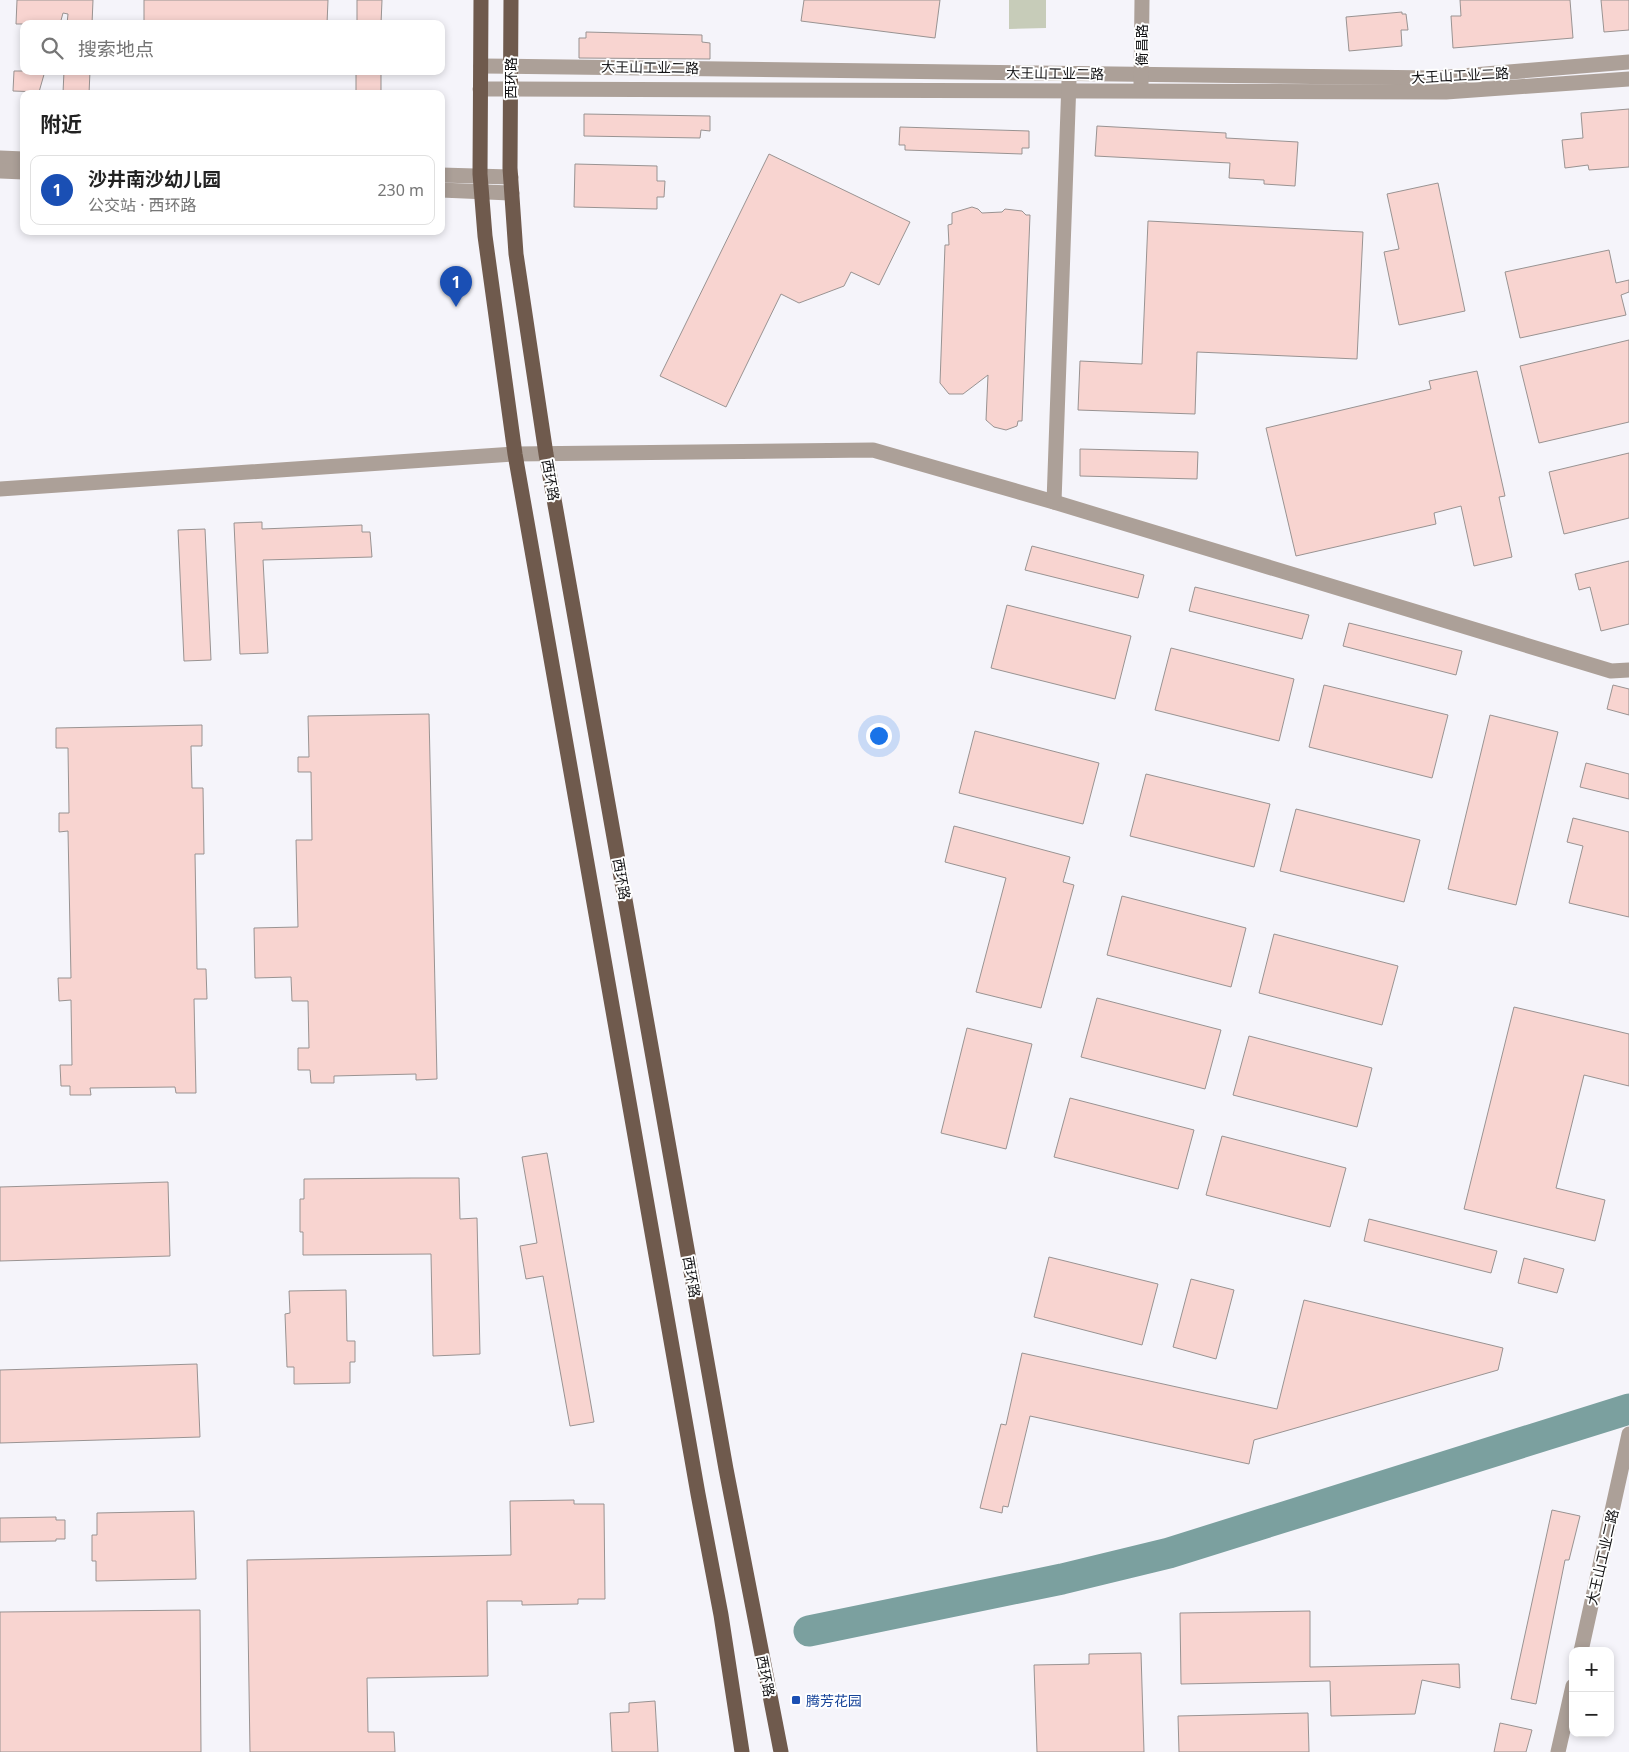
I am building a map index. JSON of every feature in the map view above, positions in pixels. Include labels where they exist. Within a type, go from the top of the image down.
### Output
[{"type":"main road","points":[[482,0],[480,89],[481,192],[485,236],[515,454],[694,1475],[721,1615],[742,1752]]},
{"type":"main road","name":"西环路","points":[[511,0],[510,177],[516,254],[546,454],[726,1469],[780,1752]]},
{"type":"street","name":"衡昌路","points":[[1140,90],[1142,0]]},
{"type":"street","name":"大王山工业二路","points":[[481,66],[1438,78],[1629,62]]},
{"type":"street","points":[[1054,502],[1069,73]]},
{"type":"street","name":"大王山工业二路","points":[[480,89],[1446,92],[1629,79]]},
{"type":"street","points":[[0,158],[20,159]]},
{"type":"street","points":[[0,171],[20,172]]},
{"type":"street","points":[[445,175],[510,177]]},
{"type":"street","points":[[445,190],[512,193]]},
{"type":"street","points":[[0,489],[515,454],[872,450],[1054,502],[1611,672],[1629,670]]},
{"type":"street","name":"大王山工业二路","points":[[1582,1647],[1629,1435]]},
{"type":"street","points":[[1558,1752],[1572,1692]]},
{"type":"green space","points":[[1009,0],[1046,0],[1046,28],[1009,29]]},
{"type":"building","points":[[17,0],[93,0],[92,20],[67,20],[68,14],[63,13],[61,20],[20,20],[20,24],[16,24]]},
{"type":"building","points":[[144,0],[328,0],[327,20],[144,20]]},
{"type":"building","points":[[357,0],[382,0],[381,20],[357,20]]},
{"type":"building","points":[[804,0],[940,0],[935,38],[801,21]]},
{"type":"building","points":[[1460,0],[1570,0],[1573,38],[1453,48],[1451,16],[1461,16]]},
{"type":"building","points":[[1601,0],[1629,0],[1629,30],[1604,32]]},
{"type":"building","points":[[1402,12],[1402,14],[1406,14],[1408,30],[1401,30],[1402,46],[1349,51],[1346,17]]},
{"type":"building","points":[[586,32],[702,35],[702,42],[710,43],[710,59],[579,58],[579,38],[586,38]]},
{"type":"building","points":[[14,71],[20,71],[20,75],[44,75],[40,90],[13,91]]},
{"type":"building","points":[[64,75],[90,75],[89,90],[63,90]]},
{"type":"building","points":[[356,75],[381,75],[381,90],[356,90]]},
{"type":"building","points":[[1629,109],[1629,167],[1589,170],[1588,165],[1565,168],[1562,140],[1583,138],[1581,113]]},
{"type":"building","points":[[584,114],[710,116],[710,131],[701,130],[700,138],[584,136]]},
{"type":"building","points":[[1097,126],[1226,133],[1226,138],[1298,142],[1295,186],[1264,184],[1264,180],[1229,178],[1230,163],[1095,156]]},
{"type":"building","points":[[900,127],[1029,131],[1029,148],[1022,148],[1022,154],[905,150],[905,145],[899,145]]},
{"type":"building","points":[[769,154],[910,222],[879,285],[851,272],[844,286],[799,303],[781,294],[726,407],[660,376]]},
{"type":"building","points":[[575,164],[657,166],[657,181],[665,181],[664,197],[657,197],[657,209],[574,207]]},
{"type":"building","points":[[1438,183],[1465,311],[1399,325],[1384,252],[1399,249],[1387,194]]},
{"type":"building","points":[[972,207],[982,213],[1002,212],[1005,209],[1022,211],[1026,215],[1030,215],[1022,421],[1018,421],[1017,426],[1006,430],[994,427],[986,420],[988,375],[963,394],[949,394],[940,383],[945,245],[949,245],[948,225],[952,224],[952,213]]},
{"type":"building","points":[[1148,221],[1363,232],[1357,359],[1197,352],[1195,414],[1078,410],[1080,361],[1142,364]]},
{"type":"building","points":[[1609,250],[1616,283],[1629,280],[1629,292],[1621,295],[1626,315],[1520,338],[1505,272]]},
{"type":"building","points":[[1629,340],[1629,422],[1539,443],[1520,366]]},
{"type":"building","points":[[1477,371],[1505,496],[1499,497],[1512,557],[1474,566],[1461,506],[1434,513],[1436,524],[1296,556],[1266,428],[1431,389],[1429,381]]},
{"type":"building","points":[[1080,449],[1198,452],[1197,479],[1080,476]]},
{"type":"building","points":[[1629,453],[1629,518],[1564,534],[1549,472]]},
{"type":"building","points":[[262,522],[262,529],[362,525],[362,532],[370,532],[372,557],[263,560],[268,653],[240,654],[234,523]]},
{"type":"building","points":[[205,529],[211,660],[184,661],[178,530]]},
{"type":"building","points":[[1032,546],[1144,575],[1138,598],[1025,570]]},
{"type":"building","points":[[1629,561],[1629,624],[1601,631],[1590,587],[1579,590],[1575,574]]},
{"type":"building","points":[[1195,587],[1309,615],[1302,639],[1189,611]]},
{"type":"building","points":[[1007,605],[1131,636],[1115,699],[991,668]]},
{"type":"building","points":[[1349,623],[1462,651],[1456,675],[1343,646]]},
{"type":"building","points":[[1171,648],[1294,679],[1279,741],[1155,710]]},
{"type":"building","points":[[1324,685],[1448,715],[1432,778],[1309,747]]},
{"type":"building","points":[[1613,685],[1629,689],[1629,715],[1607,709]]},
{"type":"building","points":[[429,714],[437,1079],[416,1080],[416,1074],[334,1076],[334,1083],[311,1083],[310,1070],[298,1070],[298,1048],[309,1048],[308,1001],[292,1001],[291,977],[255,978],[254,928],[298,927],[296,840],[312,840],[311,772],[298,772],[298,757],[309,757],[308,716]]},
{"type":"building","points":[[1490,715],[1558,732],[1516,905],[1448,889]]},
{"type":"building","points":[[202,725],[202,746],[191,746],[192,788],[203,788],[204,854],[195,854],[197,969],[206,969],[207,999],[194,999],[196,1093],[176,1093],[175,1087],[90,1088],[91,1095],[70,1095],[70,1086],[61,1086],[60,1065],[72,1065],[71,1000],[59,1001],[58,978],[71,978],[68,831],[59,832],[59,813],[69,813],[68,748],[56,748],[56,728]]},
{"type":"building","points":[[975,731],[1099,763],[1083,824],[959,793]]},
{"type":"building","points":[[1586,763],[1629,774],[1629,799],[1580,787]]},
{"type":"building","points":[[1146,774],[1270,804],[1254,867],[1130,836]]},
{"type":"building","points":[[1296,809],[1420,840],[1404,902],[1280,871]]},
{"type":"building","points":[[1573,818],[1629,832],[1629,917],[1569,903],[1583,846],[1567,842]]},
{"type":"building","points":[[954,826],[1070,857],[1063,882],[1074,885],[1041,1008],[976,992],[1006,878],[945,862]]},
{"type":"building","points":[[1122,896],[1246,928],[1231,987],[1107,955]]},
{"type":"building","points":[[1274,934],[1398,966],[1382,1025],[1259,993]]},
{"type":"building","points":[[1097,998],[1221,1030],[1205,1089],[1081,1057]]},
{"type":"building","points":[[1514,1007],[1629,1034],[1629,1086],[1584,1075],[1556,1188],[1605,1200],[1595,1241],[1464,1209]]},
{"type":"building","points":[[967,1028],[1032,1044],[1006,1149],[941,1133]]},
{"type":"building","points":[[1249,1036],[1372,1068],[1357,1127],[1233,1095]]},
{"type":"building","points":[[1070,1098],[1194,1130],[1178,1189],[1054,1157]]},
{"type":"building","points":[[1222,1136],[1346,1168],[1330,1227],[1206,1195]]},
{"type":"building","points":[[547,1153],[594,1422],[570,1426],[543,1276],[526,1279],[520,1246],[537,1243],[522,1157]]},
{"type":"building","points":[[459,1178],[460,1219],[477,1218],[480,1354],[433,1356],[431,1254],[303,1255],[303,1232],[300,1232],[300,1199],[304,1199],[304,1179]]},
{"type":"building","points":[[168,1182],[170,1256],[0,1261],[0,1187]]},
{"type":"building","points":[[1369,1219],[1497,1251],[1491,1273],[1364,1241]]},
{"type":"building","points":[[1049,1257],[1158,1284],[1142,1345],[1034,1317]]},
{"type":"building","points":[[1524,1258],[1564,1269],[1557,1293],[1518,1283]]},
{"type":"building","points":[[1191,1279],[1234,1290],[1216,1359],[1173,1347]]},
{"type":"building","points":[[346,1290],[347,1341],[355,1341],[355,1362],[350,1362],[350,1383],[294,1384],[294,1367],[287,1367],[285,1314],[290,1313],[289,1291]]},
{"type":"building","points":[[1304,1300],[1503,1348],[1498,1370],[1254,1440],[1249,1464],[1030,1416],[1008,1507],[1003,1506],[1002,1513],[980,1508],[1001,1424],[1006,1425],[1022,1353],[1277,1409]]},
{"type":"building","points":[[197,1364],[200,1437],[0,1443],[0,1370]]},
{"type":"building","points":[[574,1500],[574,1504],[604,1504],[605,1599],[578,1599],[578,1604],[522,1605],[522,1601],[487,1601],[488,1676],[367,1678],[368,1732],[394,1732],[395,1752],[250,1752],[247,1560],[511,1555],[510,1501]]},
{"type":"building","points":[[1552,1510],[1580,1516],[1569,1560],[1565,1560],[1536,1704],[1511,1699]]},
{"type":"building","points":[[194,1511],[196,1579],[96,1581],[96,1561],[92,1561],[92,1535],[97,1535],[97,1513]]},
{"type":"building","points":[[56,1517],[56,1520],[65,1520],[65,1539],[56,1539],[56,1541],[0,1542],[0,1518]]},
{"type":"building","points":[[200,1610],[201,1752],[0,1752],[0,1612]]},
{"type":"building","points":[[1310,1611],[1310,1667],[1459,1664],[1460,1688],[1422,1680],[1415,1714],[1331,1716],[1330,1681],[1181,1684],[1180,1613]]},
{"type":"building","points":[[1141,1653],[1144,1752],[1037,1752],[1034,1665],[1089,1664],[1089,1654]]},
{"type":"building","points":[[655,1701],[658,1752],[612,1752],[610,1713],[629,1712],[629,1703]]},
{"type":"building","points":[[1308,1713],[1309,1752],[1179,1752],[1178,1716]]},
{"type":"building","points":[[1500,1723],[1532,1730],[1526,1752],[1494,1752]]},
{"type":"waterway","points":[[809,1631],[1062,1579],[1169,1553],[1629,1409]]},
{"type":"place","name":"沙井南沙幼儿园","points":[[456,307]]},
{"type":"place","name":"腾芳花园","points":[[796,1700]]}]
